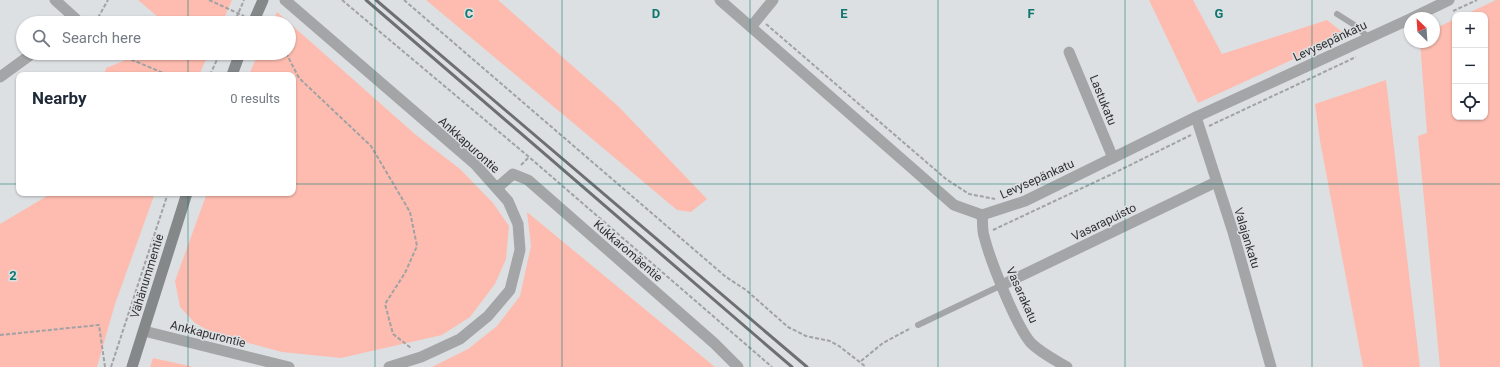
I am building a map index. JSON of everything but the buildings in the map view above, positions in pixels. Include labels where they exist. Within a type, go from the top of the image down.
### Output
[{"type":"main road","points":[[253,16],[263,0]]},
{"type":"main road","points":[[233,72],[238,60]]},
{"type":"main road","name":"Vähänummentie","points":[[132,367],[186,196]]},
{"type":"street","points":[[55,0],[73,16]]},
{"type":"street","name":"Ankkapurontie","points":[[285,0],[475,164],[508,201],[518,224],[520,250],[510,290],[488,316],[460,339],[421,357],[389,367]]},
{"type":"street","points":[[720,0],[954,205],[982,215]]},
{"type":"street","points":[[751,27],[760,18],[773,0]]},
{"type":"street","name":"Levysepänkatu","points":[[1424,12],[1449,0]]},
{"type":"street","name":"Levysepänkatu","points":[[982,215],[1025,201],[1196,117],[1404,21]]},
{"type":"street","name":"Lastukatu","points":[[1069,52],[1112,158]]},
{"type":"street","points":[[0,77],[23,60]]},
{"type":"street","name":"Valajankatu","points":[[1196,117],[1233,232],[1271,367]]},
{"type":"street","name":"Kukkaromäentie","points":[[497,188],[513,174],[528,180],[714,343],[738,367]]},
{"type":"street","name":"Vasarapuisto","points":[[1002,285],[1216,182]]},
{"type":"street","name":"Vasarakatu","points":[[982,215],[983,235],[1002,285],[1022,328],[1031,343],[1042,352],[1067,367]]},
{"type":"street","name":"Ankkapurontie","points":[[144,331],[289,367]]},
{"type":"lane","points":[[1337,14],[1356,26],[1369,38]]},
{"type":"lane","points":[[918,325],[1002,285]]},
{"type":"path","points":[[99,16],[108,0]]},
{"type":"path","points":[[209,0],[243,16]]},
{"type":"path","points":[[237,16],[244,0]]},
{"type":"path","points":[[342,0],[772,367]]},
{"type":"path","points":[[404,0],[720,272],[746,290],[788,327],[806,336],[830,341],[861,361],[866,367]]},
{"type":"path","points":[[760,18],[888,128],[927,164],[969,194],[994,198],[998,210],[1006,224]]},
{"type":"path","points":[[132,60],[161,72]]},
{"type":"path","points":[[211,72],[217,60]]},
{"type":"path","points":[[290,60],[296,72]]},
{"type":"path","points":[[296,72],[299,78],[371,146],[410,212],[417,246],[405,273],[385,304],[393,334],[421,357]]},
{"type":"path","points":[[111,367],[167,196]]},
{"type":"path","points":[[0,335],[99,325],[105,367]]},
{"type":"path","points":[[861,361],[883,343],[918,325]]},
{"type":"shaded area","points":[[138,0],[232,0],[225,16],[157,16]]},
{"type":"shaded area","points":[[426,0],[498,0],[619,107],[707,199],[691,212],[677,210]]},
{"type":"shaded area","points":[[1149,0],[1193,0],[1222,54],[1327,20],[1346,35],[1198,103]]},
{"type":"shaded area","points":[[1496,0],[1500,0],[1500,367],[1440,367],[1418,136],[1427,133],[1420,48],[1440,48],[1440,26],[1452,20],[1452,120],[1488,120],[1488,12],[1470,12]]},
{"type":"shaded area","points":[[277,12],[282,16],[275,16]]},
{"type":"shaded area","points":[[296,29],[416,135],[460,169],[493,203],[509,226],[506,259],[495,284],[470,317],[442,335],[341,358],[282,352],[214,334],[195,323],[180,307],[175,281],[206,196],[296,196],[296,72],[250,72],[255,60],[296,60]]},
{"type":"shaded area","points":[[126,60],[206,60],[200,72],[105,72],[106,68]]},
{"type":"shaded area","points":[[1386,80],[1420,367],[1363,367],[1320,141],[1315,104]]},
{"type":"shaded area","points":[[47,196],[154,196],[115,304],[97,367],[0,367],[0,224]]},
{"type":"shaded area","points":[[527,212],[715,367],[432,367],[468,349],[497,326],[520,296],[531,246]]},
{"type":"shaded area","points":[[153,358],[194,367],[150,367]]},
{"type":"railway","points":[[366,0],[792,367]]},
{"type":"railway","points":[[376,0],[807,367]]}]
